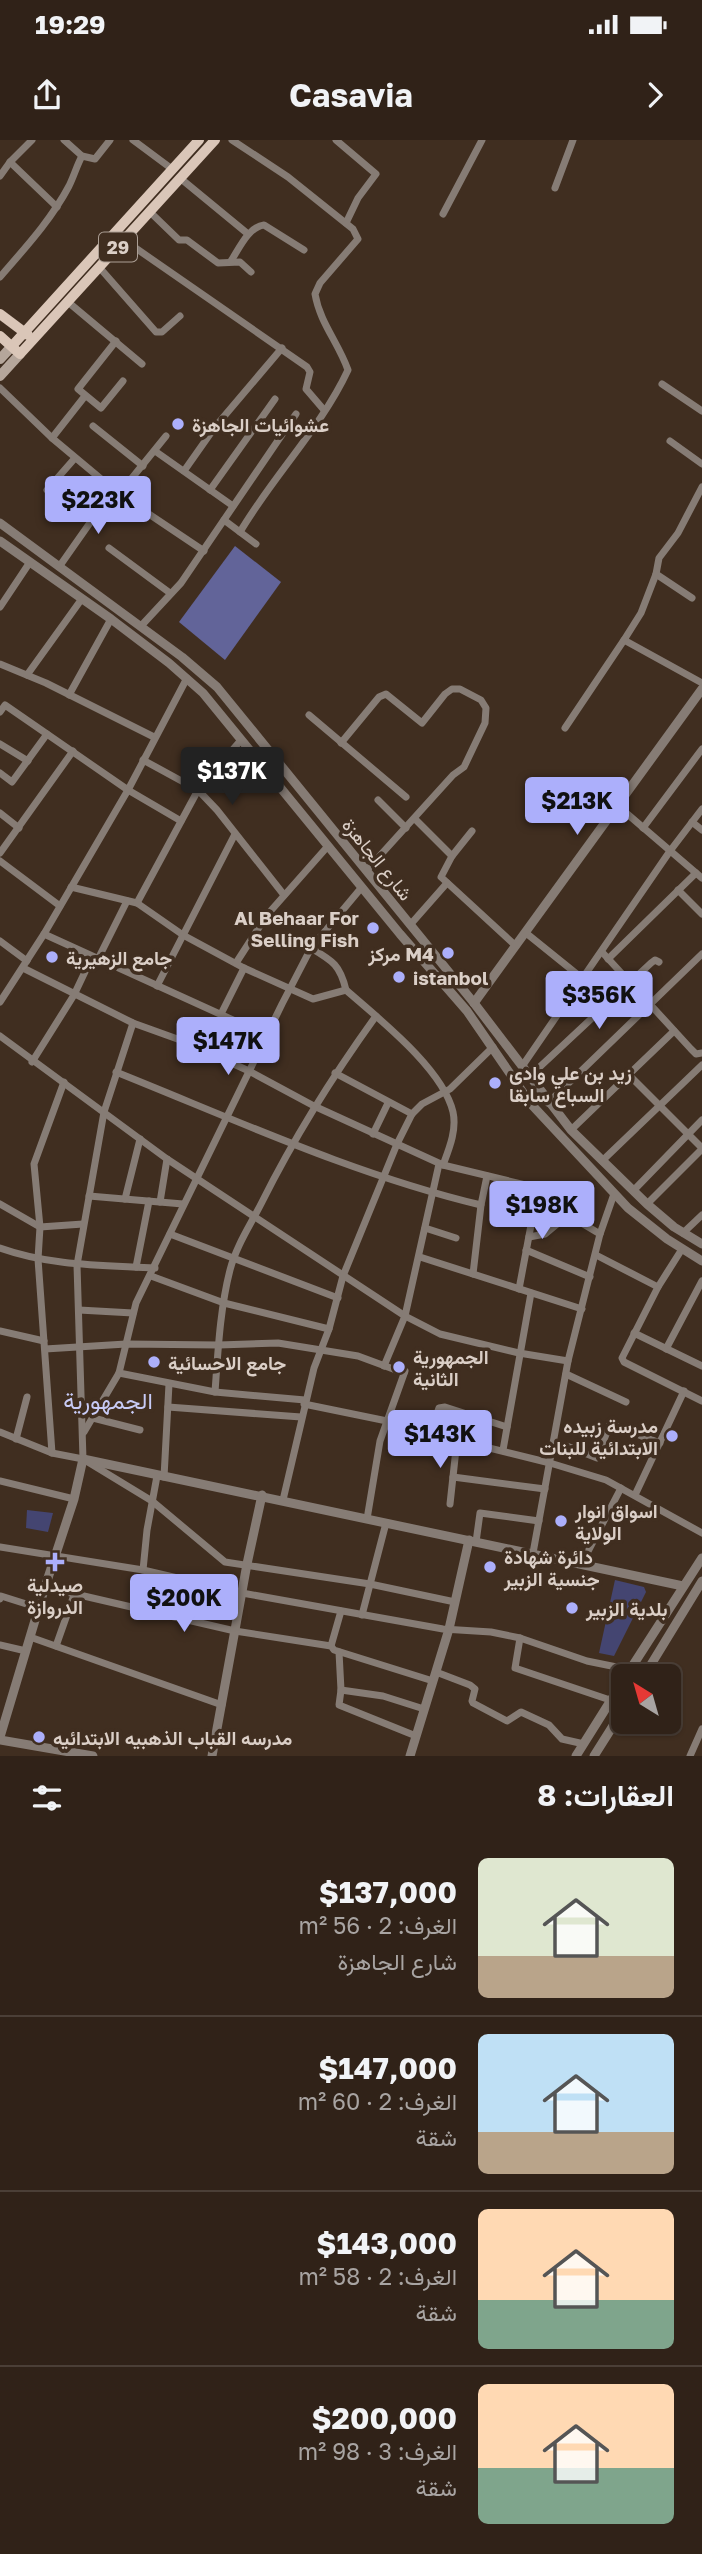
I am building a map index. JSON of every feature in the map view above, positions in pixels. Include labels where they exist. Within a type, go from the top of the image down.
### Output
[{"type":"main road","name":"29","points":[[29,336],[68,302],[150,212],[199,140]]},
{"type":"main road","name":"29","points":[[16,350],[176,173],[215,140]]},
{"type":"main road","points":[[0,314],[29,336]]},
{"type":"main road","points":[[0,336],[16,350]]},
{"type":"main road","points":[[0,359],[16,350]]},
{"type":"main road","points":[[0,376],[16,350]]},
{"type":"street","points":[[0,176],[30,140]]},
{"type":"street","points":[[64,140],[82,156],[95,159],[110,140]]},
{"type":"street","points":[[133,140],[248,234]]},
{"type":"street","points":[[232,140],[288,177],[346,223],[357,233],[358,239],[320,283],[315,294],[321,320],[338,346],[348,370],[341,385],[240,531]]},
{"type":"street","points":[[336,140],[376,174],[358,198],[346,223]]},
{"type":"street","points":[[443,214],[482,140]]},
{"type":"street","points":[[555,188],[573,140]]},
{"type":"street","points":[[0,277],[57,207],[82,156]]},
{"type":"street","points":[[10,162],[57,207]]},
{"type":"street","points":[[150,212],[179,240],[187,240],[218,264],[240,262],[251,272]]},
{"type":"street","points":[[231,261],[256,226],[264,225],[304,250]]},
{"type":"street","points":[[124,240],[307,367],[310,372],[306,389],[324,410]]},
{"type":"street","points":[[99,267],[156,332],[162,332],[180,316]]},
{"type":"street","points":[[68,302],[142,364]]},
{"type":"street","points":[[116,341],[79,387],[79,391],[101,408],[123,381]]},
{"type":"street","points":[[184,471],[215,427],[246,394],[282,348]]},
{"type":"street","points":[[662,384],[702,411]]},
{"type":"street","points":[[0,388],[52,438],[116,492],[204,551]]},
{"type":"street","points":[[52,438],[85,396]]},
{"type":"street","points":[[210,490],[275,399]]},
{"type":"street","points":[[141,626],[204,551],[296,414]]},
{"type":"street","points":[[93,426],[143,466]]},
{"type":"street","points":[[59,567],[116,492],[143,466],[166,436]]},
{"type":"street","points":[[670,441],[702,464]]},
{"type":"street","points":[[155,451],[233,506]]},
{"type":"street","points":[[47,490],[75,458]]},
{"type":"street","points":[[565,728],[641,613],[659,558],[678,533],[702,487]]},
{"type":"street","points":[[224,520],[256,544]]},
{"type":"street","name":"شارع الجاهزة","points":[[0,523],[141,626],[217,687],[474,1003],[571,1130],[674,1227],[702,1244]]},
{"type":"street","name":"شارع الجاهزة","points":[[0,541],[111,619],[187,678],[467,1012],[531,1104],[614,1194],[667,1239],[702,1261]]},
{"type":"street","points":[[109,548],[170,593]]},
{"type":"street","points":[[0,607],[30,562]]},
{"type":"street","points":[[656,573],[692,598]]},
{"type":"street","points":[[27,675],[81,600]]},
{"type":"street","points":[[69,695],[111,619]]},
{"type":"street","points":[[624,639],[702,683]]},
{"type":"street","points":[[0,664],[154,737]]},
{"type":"street","points":[[0,1002],[44,934],[128,790],[187,678]]},
{"type":"street","points":[[341,743],[379,697],[386,694],[422,723],[452,689],[460,689],[481,700],[486,708],[485,723],[464,767],[453,775],[366,871]]},
{"type":"street","points":[[474,1003],[702,689]]},
{"type":"street","points":[[0,712],[5,705],[128,790],[181,821]]},
{"type":"street","points":[[309,715],[406,797]]},
{"type":"street","points":[[0,773],[12,782],[47,734]]},
{"type":"street","points":[[137,903],[198,790],[241,740]]},
{"type":"street","points":[[0,744],[28,761]]},
{"type":"street","points":[[643,828],[702,749]]},
{"type":"street","points":[[0,853],[73,751]]},
{"type":"street","points":[[144,761],[198,790],[284,895]]},
{"type":"street","points":[[378,800],[406,828]]},
{"type":"street","points":[[608,959],[678,891],[699,875],[618,806]]},
{"type":"street","points":[[523,1065],[670,851],[702,809]]},
{"type":"street","points":[[0,813],[19,828]]},
{"type":"street","points":[[415,819],[452,856]]},
{"type":"street","points":[[692,822],[702,831]]},
{"type":"street","points":[[472,831],[452,856],[441,877],[516,946]]},
{"type":"street","points":[[157,986],[235,834]]},
{"type":"street","points":[[236,962],[267,915],[328,846]]},
{"type":"street","points":[[0,861],[60,906]]},
{"type":"street","points":[[400,934],[447,883]]},
{"type":"street","points":[[71,887],[137,903],[183,934],[244,968],[313,999],[346,990]]},
{"type":"street","points":[[84,1432],[118,1373],[133,1313],[266,1035],[311,948],[362,887]]},
{"type":"street","points":[[678,891],[702,914]]},
{"type":"street","points":[[32,1062],[74,995],[127,901]]},
{"type":"street","points":[[526,933],[583,979]]},
{"type":"street","points":[[44,934],[266,1035]]},
{"type":"street","points":[[0,941],[25,964],[74,995],[133,1023],[183,1041],[249,1071],[373,1135],[441,1164],[538,1188],[553,1206],[600,1234]]},
{"type":"street","points":[[311,948],[337,966],[346,990],[421,1060],[446,1092],[454,1114],[453,1138],[441,1164],[432,1194],[405,1316],[384,1366]]},
{"type":"street","points":[[602,952],[696,1054],[702,1053]]},
{"type":"street","points":[[548,1102],[702,954]]},
{"type":"street","points":[[530,1076],[651,962],[659,962]]},
{"type":"street","points":[[221,1014],[244,968]]},
{"type":"street","points":[[215,1392],[224,1303],[234,1260],[292,1142],[335,1073],[376,1017]]},
{"type":"street","points":[[93,1756],[40,1752],[0,1738],[74,1499],[83,1459],[77,1265],[104,1112],[133,1023]]},
{"type":"street","points":[[571,1130],[674,1031]]},
{"type":"street","points":[[0,1036],[167,1159],[405,1316],[440,1334],[519,1353],[568,1361]]},
{"type":"street","points":[[283,1500],[305,1402],[343,1276],[397,1144],[412,1114],[422,1104],[446,1092],[494,1048]]},
{"type":"street","points":[[602,1161],[702,1065]]},
{"type":"street","points":[[116,1072],[382,1177],[432,1194],[481,1205]]},
{"type":"street","points":[[335,1073],[412,1114]]},
{"type":"street","points":[[629,1075],[702,1148],[647,1203]]},
{"type":"street","points":[[52,1453],[34,1164],[64,1082]]},
{"type":"street","points":[[373,1135],[388,1102]]},
{"type":"street","points":[[633,1191],[702,1120]]},
{"type":"street","points":[[125,1199],[139,1139]]},
{"type":"street","points":[[572,1148],[580,1139]]},
{"type":"street","points":[[160,1202],[167,1159]]},
{"type":"street","points":[[473,1274],[487,1176]]},
{"type":"street","points":[[519,1289],[538,1188]]},
{"type":"street","points":[[533,1553],[568,1361],[600,1234],[614,1194]]},
{"type":"street","points":[[89,1196],[183,1204]]},
{"type":"street","points":[[136,1267],[149,1201]]},
{"type":"street","points":[[0,1204],[40,1227],[83,1224]]},
{"type":"street","points":[[529,1237],[545,1234],[568,1215]]},
{"type":"street","points":[[683,1233],[702,1215]]},
{"type":"street","points":[[667,1239],[674,1227]]},
{"type":"street","points":[[425,1228],[456,1238]]},
{"type":"street","points":[[170,1234],[338,1298]]},
{"type":"street","points":[[0,1248],[38,1259],[77,1265],[136,1267],[224,1303],[328,1329]]},
{"type":"street","points":[[682,1249],[658,1287],[622,1358],[624,1362],[701,1399]]},
{"type":"street","points":[[526,1250],[590,1277]]},
{"type":"street","points":[[596,1255],[658,1287]]},
{"type":"street","points":[[420,1257],[582,1310]]},
{"type":"street","points":[[666,1349],[702,1281]]},
{"type":"street","points":[[503,1450],[531,1293]]},
{"type":"street","points":[[79,1310],[133,1313]]},
{"type":"street","points":[[0,1331],[45,1345],[79,1348],[126,1344],[278,1343],[358,1356],[404,1372],[380,1441],[367,1519]]},
{"type":"street","points":[[634,1333],[702,1366]]},
{"type":"street","points":[[118,1373],[215,1392],[305,1402],[388,1419],[457,1440],[503,1450],[606,1480],[702,1533]]},
{"type":"street","points":[[566,1374],[626,1402]]},
{"type":"street","points":[[143,1570],[152,1501],[160,1477],[169,1384]]},
{"type":"street","points":[[635,1495],[684,1391]]},
{"type":"street","points":[[16,1438],[27,1397]]},
{"type":"street","points":[[168,1407],[301,1417]]},
{"type":"street","points":[[431,1431],[439,1408],[445,1407],[507,1427]]},
{"type":"street","points":[[93,1418],[140,1430]]},
{"type":"street","points":[[554,1441],[597,1458],[610,1423],[660,1443]]},
{"type":"street","points":[[0,1432],[52,1453],[683,1586]]},
{"type":"street","points":[[450,1504],[457,1440]]},
{"type":"street","points":[[83,1459],[152,1501],[225,1562],[370,1584],[455,1602]]},
{"type":"street","points":[[453,1477],[545,1489]]},
{"type":"street","points":[[0,1481],[74,1499]]},
{"type":"street","points":[[582,1563],[621,1488]]},
{"type":"street","points":[[212,1756],[262,1496]]},
{"type":"street","points":[[410,1756],[449,1629],[480,1513],[539,1521]]},
{"type":"street","points":[[362,1615],[386,1523]]},
{"type":"street","points":[[0,1547],[143,1570],[242,1593],[362,1615],[449,1629],[491,1632],[520,1638],[611,1668]]},
{"type":"street","points":[[634,1664],[702,1558]]},
{"type":"street","points":[[652,1664],[698,1595],[702,1581]]},
{"type":"street","points":[[45,1587],[235,1631],[331,1646],[340,1652],[470,1685],[475,1689],[471,1701],[473,1703],[507,1721],[521,1712],[549,1725],[562,1739],[584,1744]]},
{"type":"street","points":[[56,1646],[74,1595]]},
{"type":"street","points":[[0,1599],[1,1596],[39,1608]]},
{"type":"street","points":[[331,1646],[341,1611]]},
{"type":"street","points":[[30,1637],[222,1705]]},
{"type":"street","points":[[520,1638],[515,1668],[610,1700],[576,1756]]},
{"type":"street","points":[[0,1645],[26,1651]]},
{"type":"street","points":[[340,1652],[339,1705],[416,1736]]},
{"type":"street","points":[[341,1690],[383,1696],[424,1709]]},
{"type":"street","points":[[690,1756],[702,1729]]},
{"type":"street","points":[[596,1756],[611,1730]]},
{"type":"shaded area","points":[[235,546],[281,582],[225,660],[179,622]]},
{"type":"shaded area","points":[[27,1510],[53,1513],[48,1532],[26,1528]]},
{"type":"shaded area","points":[[615,1580],[644,1587],[646,1592],[614,1656],[599,1653]]},
{"type":"place","name":"عشوائيات الجاهزة","points":[[178,424]]},
{"type":"place","name":"Al Behaar For Selling Fish","points":[[373,928]]},
{"type":"place","name":"مركز M4","points":[[448,953]]},
{"type":"place","name":"جامع الزهيرية","points":[[52,957]]},
{"type":"place","name":"istanbol","points":[[399,977]]},
{"type":"place","name":"زيد بن علي وادي السباع سابقا","points":[[495,1083]]},
{"type":"place","name":"جامع الاحسائية","points":[[154,1362]]},
{"type":"place","name":"الجمهورية الثانية","points":[[399,1367]]},
{"type":"place","name":"مدرسة زبيده الابتدائية للبنات","points":[[672,1436]]},
{"type":"place","name":"اسواق انوار الولاية","points":[[561,1521]]},
{"type":"place","name":"صيدلية الدروازة","points":[[55,1562]]},
{"type":"place","name":"دائرة شهادة جنسية الزبير","points":[[490,1567]]},
{"type":"place","name":"بلدية الزبير","points":[[572,1608]]},
{"type":"place","name":"مدرسه القباب الذهبيه الابتدائيه","points":[[39,1737]]},
{"type":"district","name":"الجمهورية","points":[[108,1400]]}]
